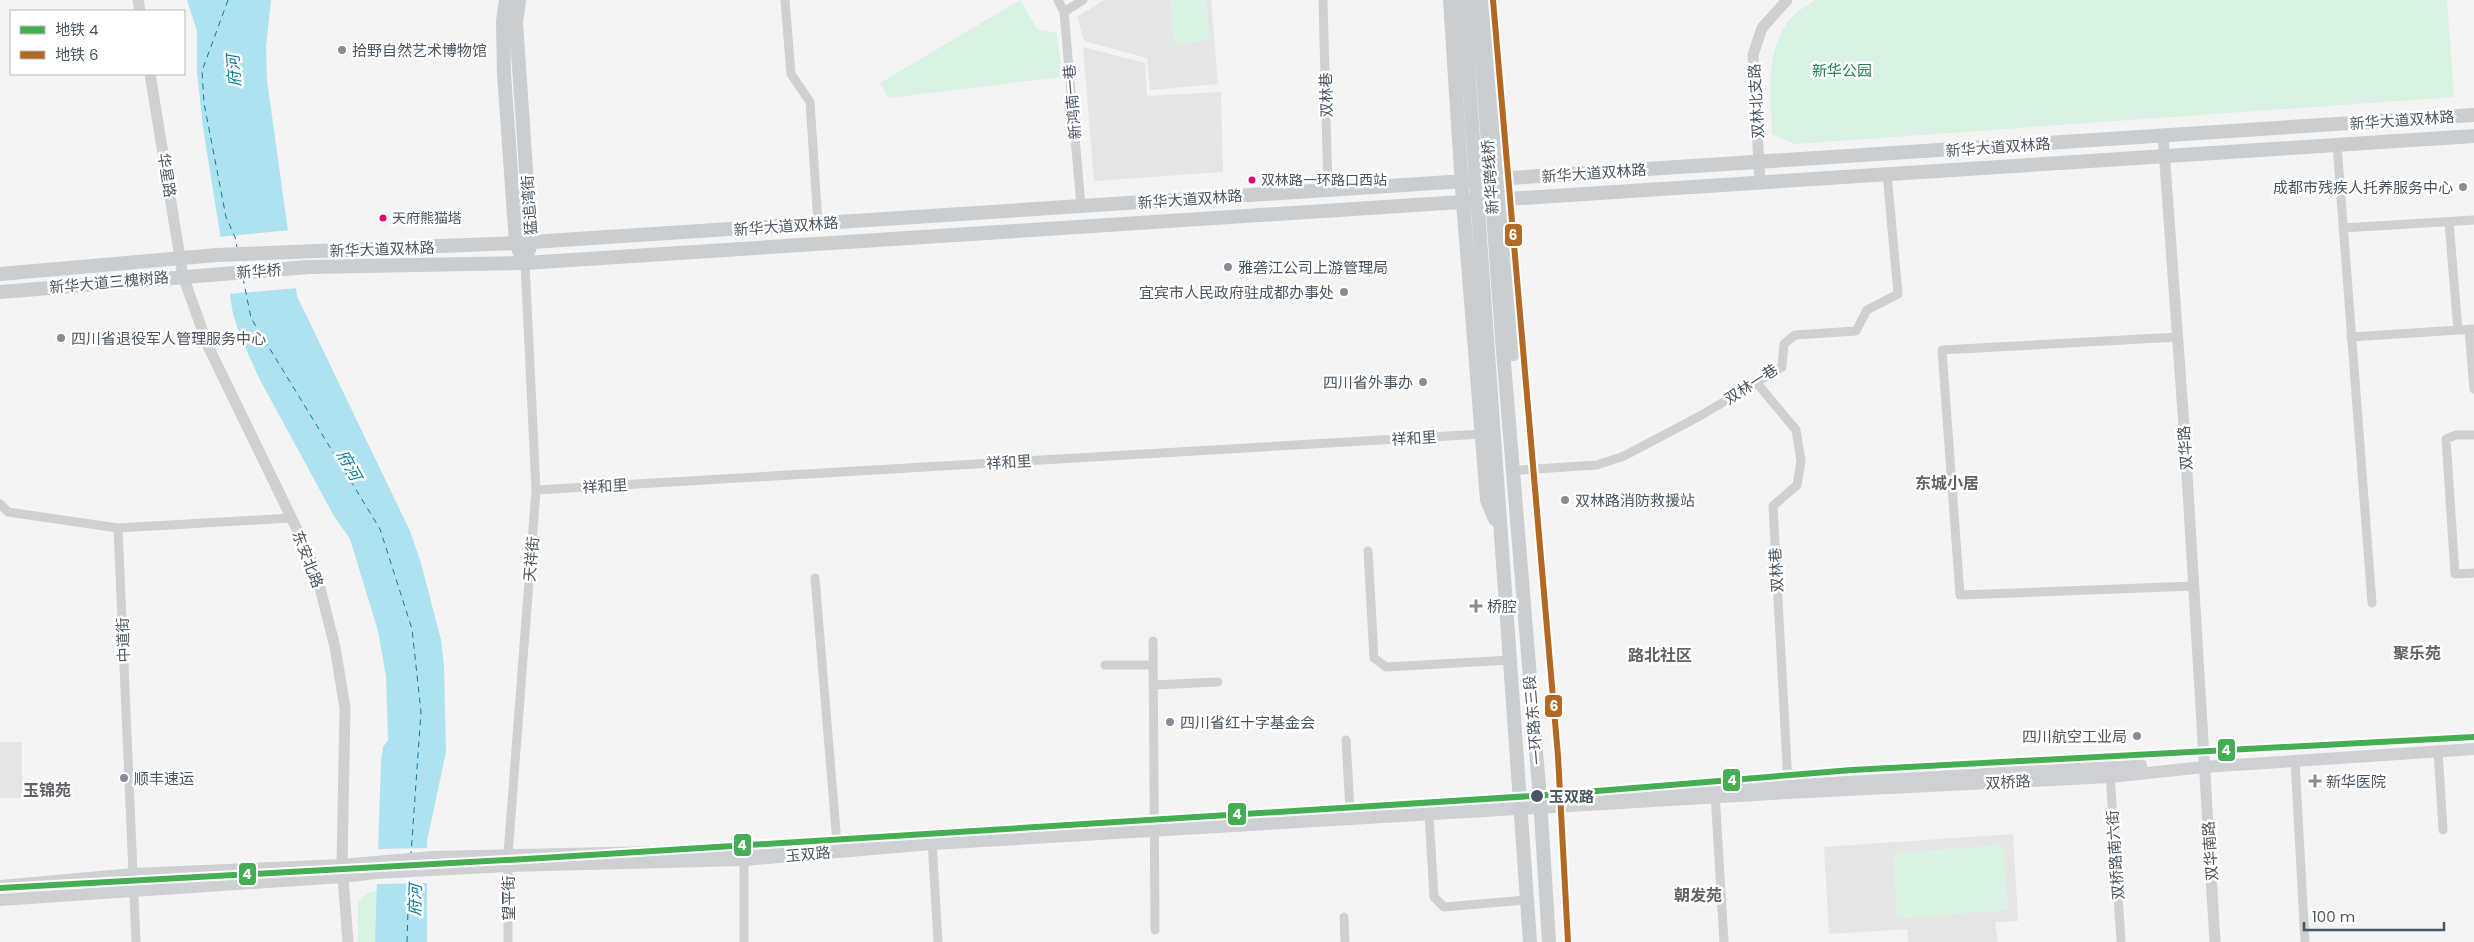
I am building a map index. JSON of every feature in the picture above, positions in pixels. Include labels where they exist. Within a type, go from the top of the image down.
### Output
[{"type":"main road","name":"猛追湾街","points":[[506,0],[503,21],[504,74],[516,243],[525,263]]},
{"type":"main road","name":"猛追湾街","points":[[519,0],[516,23],[531,242],[525,263]]},
{"type":"main road","points":[[1450,0],[1463,202],[1487,500],[1500,530]]},
{"type":"main road","name":"新华跨线桥","points":[[1464,0],[1500,530]]},
{"type":"main road","name":"新华跨线桥","points":[[1477,0],[1517,529]]},
{"type":"main road","points":[[1487,0],[1521,470],[1522,497],[1517,529]]},
{"type":"main road","name":"新华大道双林路","points":[[295,252],[516,243],[2474,116]]},
{"type":"main road","name":"新华大道双林路","points":[[299,268],[525,263],[2474,136]]},
{"type":"main road","name":"新华桥","points":[[217,255],[295,252]]},
{"type":"main road","name":"新华大道三槐树路","points":[[0,274],[217,255]]},
{"type":"main road","name":"新华桥","points":[[218,273],[299,268]]},
{"type":"main road","name":"新华大道三槐树路","points":[[0,292],[218,273]]},
{"type":"main road","name":"一环路东三段","points":[[1517,529],[1540,804],[1549,942]]},
{"type":"main road","name":"一环路东三段","points":[[1500,530],[1530,942]]},
{"type":"main road","name":"双桥路","points":[[1540,804],[2110,772],[2474,741]]},
{"type":"main road","name":"双桥路","points":[[2204,763],[2295,761],[2474,749]]},
{"type":"main road","name":"双桥路","points":[[1715,793],[1788,784],[2110,772]]},
{"type":"main road","name":"玉双路","points":[[1153,827],[1350,810],[1540,804]]},
{"type":"main road","name":"玉双路","points":[[375,867],[434,871],[508,860],[744,850],[838,843],[1429,815],[1521,805]]},
{"type":"main road","name":"玉双路","points":[[375,867],[432,857],[508,860],[744,860],[932,840]]},
{"type":"main road","points":[[0,900],[133,890],[375,867]]},
{"type":"main road","points":[[0,886],[133,874],[343,871]]},
{"type":"street","points":[[785,0],[791,74],[810,102],[818,224]]},
{"type":"street","name":"新鸿南一巷","points":[[1058,0],[1064,12],[1081,206]]},
{"type":"street","points":[[1064,12],[1083,0]]},
{"type":"street","name":"双林巷","points":[[1324,0],[1328,190]]},
{"type":"street","name":"双林北支路","points":[[1760,182],[1754,55],[1762,28],[1787,0]]},
{"type":"street","name":"华星路","points":[[150,75],[183,276]]},
{"type":"street","name":"双华路","points":[[2163,136],[2178,337],[2204,763]]},
{"type":"street","points":[[2337,145],[2372,603]]},
{"type":"street","name":"双林一巷","points":[[1521,470],[1597,465],[1624,456],[1700,416],[1782,367],[1784,344],[1795,335],[1856,330],[1867,310],[1898,294],[1887,174]]},
{"type":"street","points":[[2343,228],[2474,220]]},
{"type":"street","points":[[2449,222],[2458,330]]},
{"type":"street","name":"天祥街","points":[[508,860],[536,490],[525,263]]},
{"type":"street","name":"东安北路","points":[[183,276],[208,346],[308,552],[319,584],[335,647],[345,708],[343,871],[348,942]]},
{"type":"street","points":[[2351,336],[2472,329],[2474,389]]},
{"type":"street","points":[[2178,337],[1942,350],[1960,595],[2193,586]]},
{"type":"street","name":"双林巷","points":[[1756,382],[1796,430],[1801,460],[1797,485],[1773,506],[1788,784]]},
{"type":"street","name":"祥和里","points":[[536,490],[1482,434]]},
{"type":"street","points":[[2474,435],[2456,436],[2446,440],[2455,574],[2474,573]]},
{"type":"street","points":[[0,504],[8,512],[118,528],[291,518]]},
{"type":"street","name":"中道街","points":[[118,528],[136,942]]},
{"type":"street","points":[[1368,551],[1374,658],[1386,667],[1510,660]]},
{"type":"street","points":[[815,578],[838,843]]},
{"type":"street","points":[[1153,641],[1155,930]]},
{"type":"street","points":[[1105,665],[1153,666]]},
{"type":"street","points":[[1153,685],[1218,682]]},
{"type":"street","points":[[1346,740],[1350,810]]},
{"type":"street","points":[[2438,751],[2443,830]]},
{"type":"street","points":[[2295,761],[2305,942]]},
{"type":"street","name":"双华南路","points":[[2204,763],[2216,942]]},
{"type":"street","name":"双桥路南六街","points":[[2110,772],[2121,942]]},
{"type":"street","points":[[1715,793],[1724,942]]},
{"type":"street","points":[[1429,815],[1434,897],[1444,907],[1527,900]]},
{"type":"street","points":[[932,840],[938,942]]},
{"type":"street","name":"望平街","points":[[508,860],[508,942]]},
{"type":"street","points":[[744,860],[744,942]]},
{"type":"street","points":[[1344,917],[1345,942]]},
{"type":"shaded area","points":[[1104,0],[1211,0],[1218,84],[1150,90],[1147,58],[1084,41],[1077,17]]},
{"type":"shaded area","points":[[1083,47],[1145,63],[1147,96],[1221,92],[1223,172],[1094,181]]},
{"type":"shaded area","points":[[0,742],[22,742],[22,798],[0,798]]},
{"type":"shaded area","points":[[2013,834],[2018,921],[1995,922],[1998,942],[1908,942],[1907,929],[1829,934],[1824,847]]},
{"type":"green space","points":[[1020,0],[1037,29],[1057,33],[1062,77],[889,98],[880,83]]},
{"type":"green space","points":[[1170,0],[1206,0],[1210,40],[1174,44]]},
{"type":"green space","name":"新华公园","points":[[1815,0],[2447,0],[2454,97],[1795,144],[1772,134],[1770,89],[1773,59],[1776,45],[1792,16]]},
{"type":"green space","points":[[2003,845],[2008,910],[1897,919],[1893,853]]},
{"type":"green space","points":[[377,891],[375,942],[358,942],[358,903],[367,893]]},
{"type":"water","name":"府河","points":[[187,0],[271,0],[266,47],[267,80],[297,296],[410,531],[421,563],[441,640],[444,666],[446,752],[427,841],[427,942],[375,942],[381,762],[383,747],[388,740],[386,676],[378,631],[350,539],[334,516],[259,378],[240,336],[233,314],[203,128],[197,72],[197,31]]},
{"type":"pier","points":[[292,230],[298,288],[227,294],[218,237]]},
{"type":"pier","points":[[428,848],[429,883],[375,884],[376,849]]},
{"type":"ferry route","points":[[228,0],[202,71],[204,103],[226,217],[235,237],[237,247]]},
{"type":"ferry route","points":[[243,278],[251,318],[380,529],[412,629],[421,712],[411,854]]},
{"type":"ferry route","points":[[407,942],[409,878]]},
{"type":"metro line","name":"6","points":[[1493,0],[1558,756],[1568,942]]},
{"type":"metro line","name":"4","points":[[0,888],[542,858],[1548,795],[1852,770],[2474,737]]},
{"type":"place","name":"拾野自然艺术博物馆","points":[[342,50]]},
{"type":"place","name":"双林路一环路口西站","points":[[1252,180]]},
{"type":"place","name":"成都市残疾人托养服务中心","points":[[2463,187]]},
{"type":"place","name":"天府熊猫塔","points":[[383,218]]},
{"type":"place","name":"雅砻江公司上游管理局","points":[[1228,267]]},
{"type":"place","name":"宜宾市人民政府驻成都办事处","points":[[1344,292]]},
{"type":"place","name":"四川省退役军人管理服务中心","points":[[61,338]]},
{"type":"place","name":"四川省外事办","points":[[1423,382]]},
{"type":"place","name":"双林路消防救援站","points":[[1565,500]]},
{"type":"place","name":"桥腔","points":[[1476,606]]},
{"type":"place","name":"四川省红十字基金会","points":[[1170,722]]},
{"type":"place","name":"四川航空工业局","points":[[2137,736]]},
{"type":"place","name":"顺丰速运","points":[[124,778]]},
{"type":"place","name":"新华医院","points":[[2315,781]]},
{"type":"place","name":"玉双路","points":[[1537,796]]},
{"type":"district","name":"东城小居","points":[[1947,483]]},
{"type":"district","name":"聚乐苑","points":[[2417,653]]},
{"type":"district","name":"路北社区","points":[[1660,655]]},
{"type":"district","name":"玉锦苑","points":[[47,790]]},
{"type":"district","name":"朝发苑","points":[[1698,895]]}]
